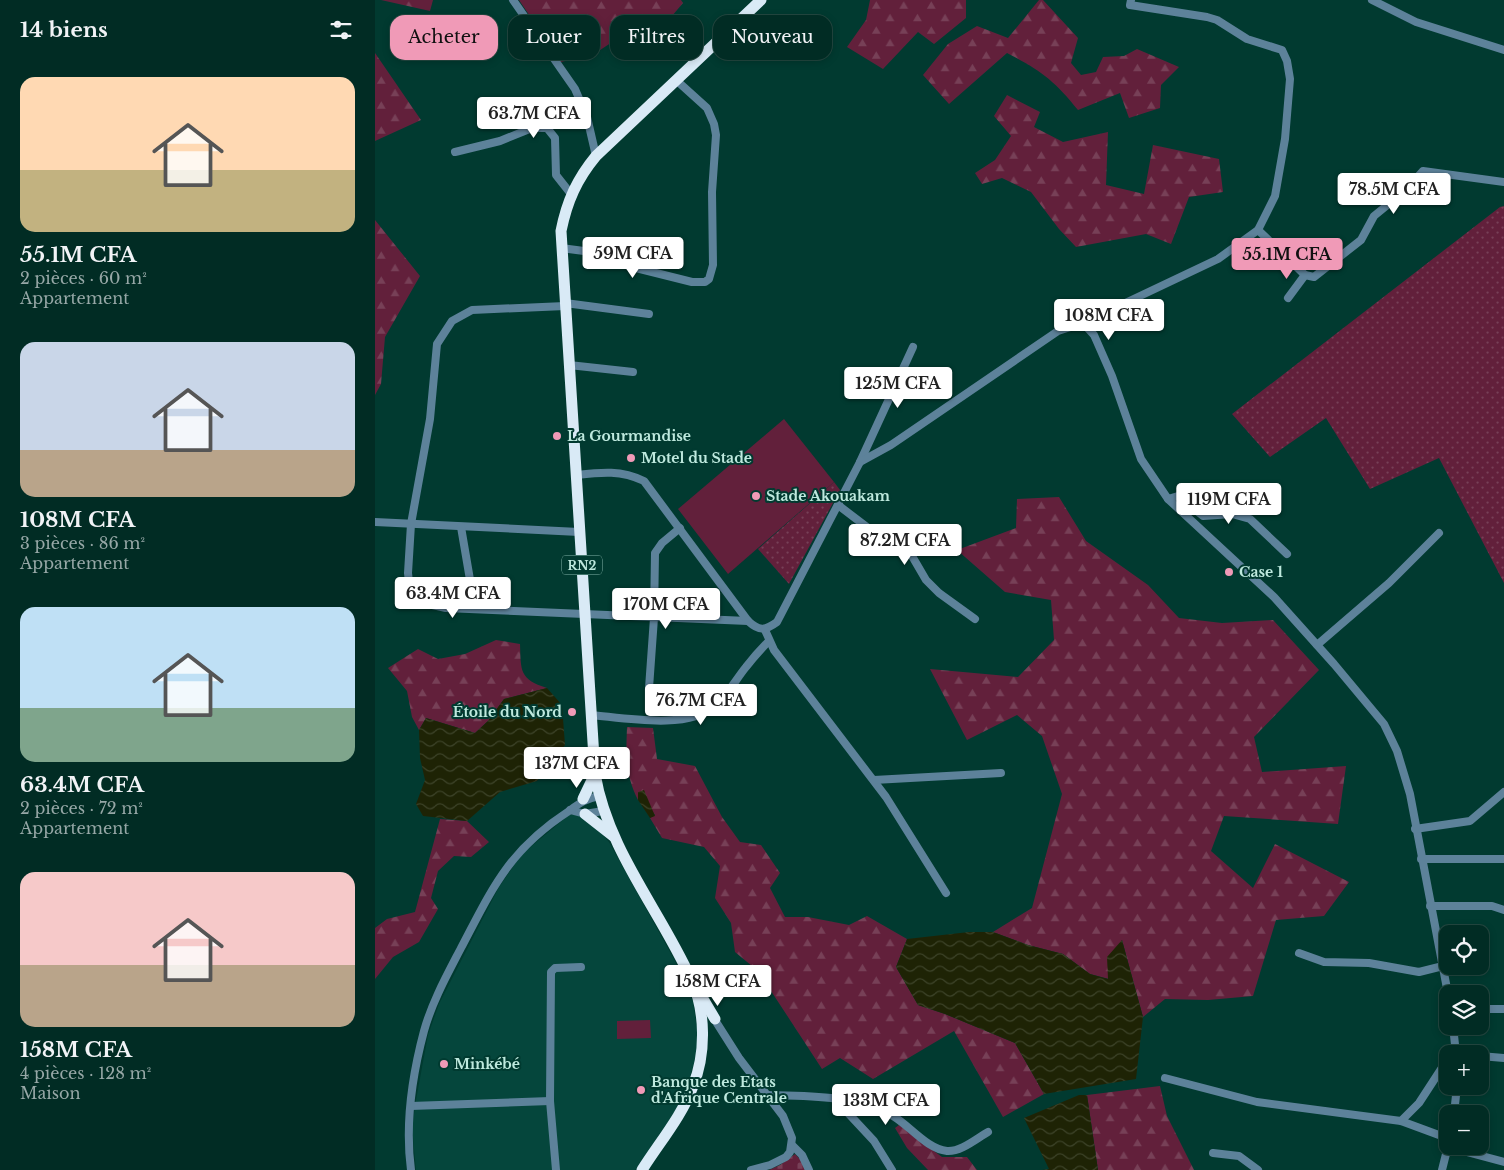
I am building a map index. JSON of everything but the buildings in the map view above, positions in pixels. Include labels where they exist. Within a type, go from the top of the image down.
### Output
[{"type":"highway","name":"RN2","points":[[641,1170],[686,1103],[693,1088],[699,1069],[702,1036],[701,1014],[692,980],[614,836],[603,811],[595,774],[561,231],[571,194],[581,175],[596,156],[761,0]]},
{"type":"highway","points":[[583,799],[595,774]]},
{"type":"highway","points":[[585,814],[614,836]]},
{"type":"highway","points":[[692,980],[717,1023],[702,1036]]},
{"type":"street","points":[[513,0],[575,89],[587,117],[596,156]]},
{"type":"street","points":[[860,462],[891,445],[1058,331],[1083,323],[1218,259],[1258,230],[1272,204],[1279,179],[1289,102],[1290,79],[1285,54],[1277,48],[1247,39],[1217,20],[1130,5],[1131,0]]},
{"type":"street","points":[[1372,0],[1416,22],[1504,50]]},
{"type":"street","points":[[561,248],[584,251],[633,267],[691,282],[705,282],[709,279],[713,265],[712,192],[716,135],[714,124],[707,108],[676,80]]},
{"type":"street","points":[[455,152],[500,141],[532,128],[547,128],[555,138],[556,175],[571,194]]},
{"type":"street","points":[[1258,230],[1305,275],[1314,276],[1361,240],[1374,216],[1407,189],[1423,171],[1504,182]]},
{"type":"street","points":[[1288,298],[1305,275]]},
{"type":"street","points":[[649,314],[565,304],[472,310],[452,321],[437,344],[430,419],[411,524],[409,582],[418,599],[428,604],[445,608],[748,621]]},
{"type":"street","points":[[1083,323],[1094,335],[1112,376],[1141,459],[1168,499],[1274,597],[1363,698],[1391,737],[1403,768],[1439,948]]},
{"type":"street","points":[[577,475],[613,472],[630,474],[644,481],[748,621],[757,628],[765,630],[777,622],[860,462],[913,347]]},
{"type":"street","points":[[569,365],[633,372]]},
{"type":"street","points":[[1168,499],[1178,496],[1203,516],[1232,514],[1250,519],[1287,554]]},
{"type":"street","points":[[838,505],[876,534],[912,556],[926,580],[939,593],[975,619]]},
{"type":"street","points":[[375,522],[579,532]]},
{"type":"street","points":[[461,527],[475,609]]},
{"type":"street","points":[[649,688],[654,618],[655,552],[680,528]]},
{"type":"street","points":[[1317,645],[1389,582],[1439,533]]},
{"type":"street","points":[[765,630],[769,641],[781,660],[874,780],[946,893]]},
{"type":"street","points":[[591,715],[665,721],[703,713],[714,708],[769,641]]},
{"type":"street","points":[[874,780],[1001,773]]},
{"type":"street","points":[[1415,829],[1470,821],[1504,792]]},
{"type":"street","points":[[411,1170],[408,1132],[411,1106],[424,1032],[439,992],[493,887],[522,848],[583,799],[599,796]]},
{"type":"street","points":[[570,810],[585,814],[603,811]]},
{"type":"street","points":[[1421,859],[1504,859]]},
{"type":"street","points":[[1430,906],[1491,906],[1504,910]]},
{"type":"street","points":[[1299,953],[1324,962],[1369,964],[1419,972],[1439,967]]},
{"type":"street","points":[[556,1170],[550,1101],[551,972],[555,968],[581,967]]},
{"type":"street","points":[[1489,1009],[1504,1009]]},
{"type":"street","points":[[701,1014],[717,1023],[789,1128],[792,1145],[790,1152],[780,1161],[751,1170]]},
{"type":"street","points":[[1489,1057],[1504,1058]]},
{"type":"street","points":[[1401,1121],[1419,1103],[1439,1072]]},
{"type":"street","points":[[1165,1078],[1257,1102],[1401,1121],[1439,1135]]},
{"type":"street","points":[[766,1095],[805,1095],[834,1098],[866,1106],[893,1116],[928,1142],[943,1150],[959,1148],[988,1132]]},
{"type":"street","points":[[834,1098],[874,1141],[892,1170]]},
{"type":"street","points":[[411,1106],[550,1101]]},
{"type":"street","points":[[792,1145],[802,1155],[809,1170]]},
{"type":"street","points":[[1213,1154],[1239,1156],[1258,1170]]},
{"type":"street","points":[[1442,1170],[1446,1155]]},
{"type":"street","points":[[1478,1155],[1504,1162]]},
{"type":"shaded area","points":[[569,815],[579,815],[594,825],[609,842],[685,979],[693,1002],[697,1028],[697,1053],[683,1100],[635,1170],[416,1170],[412,1128],[428,1035],[439,1004],[499,887],[522,854]]},
{"type":"green space","points":[[381,0],[433,0],[430,11]]},
{"type":"green space","points":[[519,0],[681,0],[683,3],[673,15],[610,15],[610,44],[600,50],[600,15],[529,15]]},
{"type":"green space","points":[[870,0],[966,0],[966,18],[934,44],[918,32],[883,69],[847,47],[866,20]]},
{"type":"green space","points":[[1039,0],[1043,0],[1078,38],[1071,63],[1081,75],[1096,72],[1103,57],[1124,56],[1137,49],[1179,67],[1161,85],[1160,108],[1129,118],[1120,93],[1078,110],[1046,77],[1007,53],[949,104],[923,75],[948,44],[977,26],[1008,38]]},
{"type":"green space","points":[[375,53],[421,120],[375,141]]},
{"type":"green space","points":[[1007,95],[1040,112],[1034,127],[1063,142],[1108,132],[1106,185],[1144,194],[1153,145],[1219,159],[1223,192],[1189,197],[1171,244],[1146,234],[1076,247],[1059,229],[1031,192],[1002,178],[982,184],[975,173],[995,160],[1011,136],[994,116]]},
{"type":"green space","points":[[1504,206],[1504,583],[1439,458],[1370,489],[1326,418],[1270,457],[1232,414],[1500,207]]},
{"type":"green space","points":[[375,220],[420,276],[385,337],[381,384],[375,395]]},
{"type":"green space","name":"Stade Akouakam","points":[[784,419],[834,482],[728,574],[678,509]]},
{"type":"green space","points":[[834,482],[840,490],[789,584],[758,549]]},
{"type":"green space","points":[[1059,497],[1086,541],[1148,585],[1179,618],[1222,623],[1273,620],[1319,670],[1254,737],[1262,772],[1346,766],[1338,824],[1224,816],[1211,851],[1253,888],[1275,844],[1349,882],[1324,916],[1276,920],[1253,996],[1208,1000],[1165,999],[1143,1017],[1122,940],[1109,979],[1090,974],[1063,954],[1028,945],[993,932],[1032,908],[1062,794],[1042,736],[1017,715],[967,740],[930,669],[1018,677],[1054,640],[1051,600],[1005,592],[957,550],[1016,528],[1017,499]]},
{"type":"green space","points":[[496,640],[520,644],[523,673],[531,681],[547,688],[504,699],[488,721],[475,733],[426,718],[419,730],[412,717],[407,691],[388,668],[418,649],[438,659],[465,654]]},
{"type":"green space","points":[[627,727],[653,728],[657,759],[695,766],[722,817],[740,842],[761,845],[780,873],[770,888],[785,917],[808,917],[849,925],[867,916],[907,939],[896,967],[918,1005],[1015,1043],[1044,1094],[1003,1117],[954,1031],[873,1079],[840,1058],[822,1069],[758,971],[735,952],[731,923],[715,898],[720,866],[704,847],[662,838],[650,818],[655,815],[638,792],[638,800],[629,773]]},
{"type":"green space","points":[[440,819],[467,821],[489,842],[471,857],[454,856],[438,871],[431,898],[438,909],[419,942],[393,957],[375,979],[375,928],[387,919],[415,912]]},
{"type":"green space","points":[[650,1020],[651,1038],[617,1039],[617,1021]]},
{"type":"green space","points":[[1160,1086],[1167,1116],[1194,1170],[1098,1170],[1087,1095]]},
{"type":"green space","points":[[899,1125],[942,1157],[967,1157],[977,1170],[928,1170],[907,1148],[895,1128]]},
{"type":"green space","points":[[795,1154],[801,1160],[805,1170],[769,1170],[780,1165]]},
{"type":"water","points":[[547,688],[562,705],[565,745],[537,781],[500,792],[467,821],[423,816],[416,804],[425,780],[420,758],[419,730],[426,718],[475,733],[488,721],[504,699]]},
{"type":"water","points":[[644,790],[655,816],[650,818],[638,800],[638,792]]},
{"type":"water","points":[[969,932],[993,932],[1028,945],[1063,954],[1090,974],[1108,979],[1107,957],[1122,940],[1143,1017],[1136,1079],[1044,1094],[1015,1043],[918,1005],[896,967],[907,939]]},
{"type":"water","points":[[1079,1095],[1087,1095],[1098,1170],[1042,1170],[1049,1169],[1024,1118]]},
{"type":"place","name":"La Gourmandise","points":[[557,436]]},
{"type":"place","name":"Motel du Stade","points":[[631,458]]},
{"type":"place","name":"Stade Akouakam","points":[[756,496]]},
{"type":"place","name":"Case 1","points":[[1229,572]]},
{"type":"place","name":"Étoile du Nord","points":[[572,712]]},
{"type":"place","name":"Minkébé","points":[[444,1064]]},
{"type":"place","name":"Banque des Etats d'Afrique Centrale","points":[[641,1090]]}]
